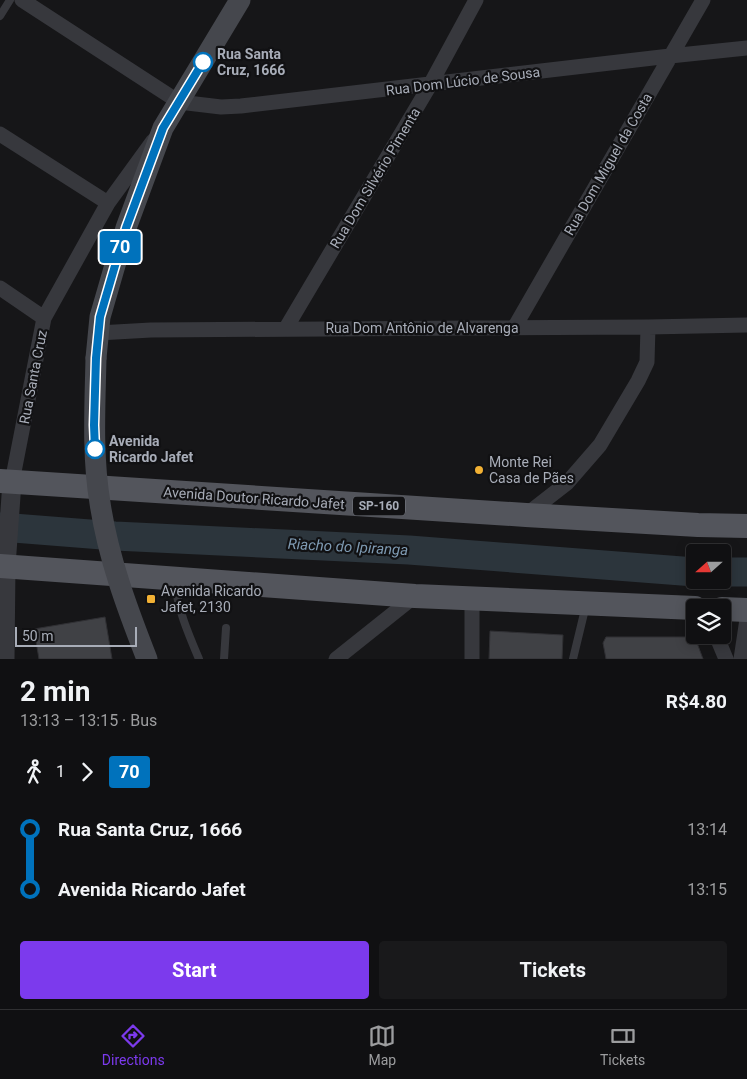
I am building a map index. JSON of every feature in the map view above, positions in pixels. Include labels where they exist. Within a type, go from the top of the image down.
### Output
[{"type":"main road","name":"Rua Santa Cruz","points":[[147,659],[125,604],[114,567],[99,501],[94,425],[96,358],[100,317],[126,228],[163,128],[240,0]]},
{"type":"main road","name":"Avenida Doutor Ricardo Jafet","points":[[8,488],[698,525],[747,526]]},
{"type":"main road","points":[[4,560],[174,578],[415,596],[686,608]]},
{"type":"main road","points":[[731,609],[747,610]]},
{"type":"street","points":[[22,0],[179,102]]},
{"type":"street","name":"Rua Dom Silvério Pimenta","points":[[286,328],[430,85],[476,0]]},
{"type":"street","name":"Rua Dom Miguel da Costa","points":[[514,328],[703,0]]},
{"type":"street","name":"Rua Dom Lúcio de Sousa","points":[[179,102],[221,107],[241,106],[747,48]]},
{"type":"street","name":"Rua Santa Cruz","points":[[5,659],[4,560],[8,488],[44,318],[108,203],[163,128]]},
{"type":"street","points":[[0,134],[108,203]]},
{"type":"street","points":[[0,288],[44,318]]},
{"type":"street","name":"Rua Dom Antônio de Alvarenga","points":[[98,333],[151,330],[286,328],[747,325]]},
{"type":"street","points":[[526,515],[567,483],[600,445],[647,362],[648,327]]},
{"type":"street","points":[[336,659],[415,596]]},
{"type":"street","points":[[472,598],[472,659]]},
{"type":"street","points":[[741,659],[747,619]]},
{"type":"street","points":[[720,644],[726,659]]},
{"type":"lane","points":[[0,16],[10,0]]},
{"type":"lane","points":[[174,578],[177,602],[200,659]]},
{"type":"lane","points":[[572,659],[586,603]]},
{"type":"lane","points":[[224,659],[226,628]]},
{"type":"building","points":[[105,617],[112,659],[39,659],[34,629]]},
{"type":"building","points":[[490,631],[563,635],[562,659],[489,659]]},
{"type":"building","points":[[606,637],[686,637],[686,644],[697,644],[703,659],[606,659],[603,643]]},
{"type":"waterway","name":"Riacho do Ipiranga","points":[[0,527],[115,536],[409,550],[686,571]]},
{"type":"waterway","name":"Riacho do Ipiranga","points":[[731,572],[747,572]]},
{"type":"bus line","name":"70","points":[[95,449],[96,358],[100,317],[126,228],[163,128],[203,62]]},
{"type":"place","name":"Rua Santa Cruz, 1666","points":[[203,62]]},
{"type":"place","name":"Avenida Ricardo Jafet","points":[[95,449]]},
{"type":"place","name":"Monte Rei Casa de Pães","points":[[479,470]]},
{"type":"place","name":"Avenida Ricardo Jafet, 2130","points":[[151,599]]}]
